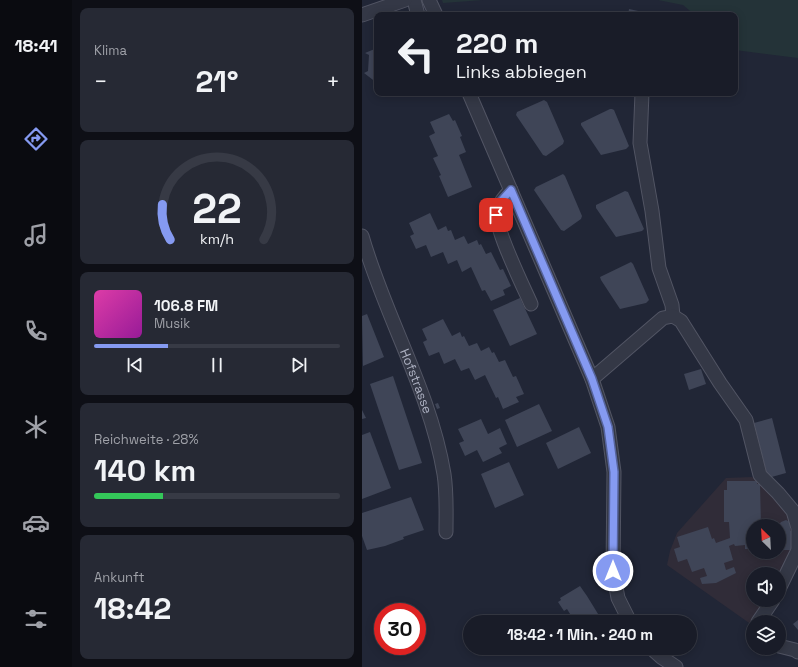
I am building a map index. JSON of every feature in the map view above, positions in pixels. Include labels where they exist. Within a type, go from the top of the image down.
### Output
[{"type":"street","points":[[362,15],[405,0]]},
{"type":"street","points":[[414,0],[417,12]]},
{"type":"street","points":[[429,0],[435,12]]},
{"type":"street","points":[[470,96],[592,379],[608,427],[614,472],[613,571],[618,598],[626,615]]},
{"type":"street","points":[[642,96],[640,142],[652,211],[659,268],[672,305],[672,316]]},
{"type":"street","points":[[511,190],[501,201],[496,215],[500,231],[513,265],[531,304]]},
{"type":"street","name":"Hofstrasse","points":[[362,236],[385,302],[410,360],[432,421],[444,475],[446,532]]},
{"type":"street","points":[[592,379],[662,318],[672,316],[681,322],[720,384],[746,420],[760,475],[778,492],[793,511],[798,528],[798,550],[786,575]]},
{"type":"street","points":[[786,648],[798,652]]},
{"type":"street","points":[[659,655],[676,667]]},
{"type":"shaded area","points":[[442,0],[483,0],[443,3]]},
{"type":"shaded area","points":[[658,0],[798,0],[798,58],[738,50],[738,12],[691,12],[683,5]]},
{"type":"shaded area","points":[[752,477],[764,482],[789,512],[796,542],[786,567],[746,567],[746,607],[764,607],[759,615],[746,615],[746,621],[667,565],[670,551],[677,533],[726,478]]},
{"type":"building","points":[[629,9],[643,12],[628,12]]},
{"type":"building","points":[[374,49],[374,81],[364,73],[368,71],[369,55],[365,53]]},
{"type":"building","points":[[544,100],[547,102],[564,141],[563,144],[546,156],[543,155],[516,115],[517,112]]},
{"type":"building","points":[[610,109],[614,110],[629,146],[626,149],[601,155],[581,123]]},
{"type":"building","points":[[449,114],[453,121],[455,120],[462,136],[460,137],[466,152],[459,155],[472,187],[448,197],[439,176],[441,175],[433,158],[438,156],[429,136],[435,133],[430,122]]},
{"type":"building","points":[[563,174],[582,216],[581,219],[564,231],[561,230],[534,190],[536,187]]},
{"type":"building","points":[[625,191],[628,192],[644,229],[642,231],[616,237],[596,208],[596,205]]},
{"type":"building","points":[[430,213],[438,230],[446,226],[448,231],[451,230],[455,240],[464,236],[468,244],[477,240],[479,245],[481,244],[486,254],[491,252],[500,270],[503,269],[511,286],[503,290],[505,295],[491,301],[485,290],[482,291],[471,267],[462,272],[457,260],[448,264],[443,252],[431,257],[426,245],[416,249],[410,236],[414,234],[409,223]]},
{"type":"building","points":[[631,262],[649,300],[646,303],[620,309],[600,277]]},
{"type":"building","points":[[520,298],[537,334],[510,346],[493,310]]},
{"type":"building","points":[[367,314],[384,357],[363,366],[362,316]]},
{"type":"building","points":[[443,319],[452,336],[460,332],[462,337],[464,336],[469,346],[477,343],[481,351],[489,347],[492,353],[494,352],[499,362],[505,360],[513,377],[516,376],[524,394],[516,397],[519,402],[503,409],[485,375],[475,380],[469,368],[461,371],[455,359],[444,364],[439,352],[429,356],[423,342],[427,340],[422,329]]},
{"type":"building","points":[[701,369],[706,384],[689,390],[684,374]]},
{"type":"building","points":[[393,376],[422,463],[399,470],[370,384]]},
{"type":"building","points":[[438,403],[440,408],[437,409],[435,404]]},
{"type":"building","points":[[539,404],[552,431],[517,447],[505,420]]},
{"type":"building","points":[[362,410],[366,418],[362,419]]},
{"type":"building","points":[[772,418],[786,473],[768,478],[754,423]]},
{"type":"building","points":[[481,419],[488,434],[500,428],[507,444],[499,448],[502,453],[483,462],[477,450],[465,456],[459,443],[464,441],[458,429]]},
{"type":"building","points":[[579,427],[591,453],[558,469],[546,443]]},
{"type":"building","points":[[370,432],[391,488],[362,499],[362,435]]},
{"type":"building","points":[[509,462],[524,495],[495,508],[481,474]]},
{"type":"building","points":[[727,481],[757,481],[757,484],[760,484],[761,519],[746,519],[746,549],[745,545],[735,546],[734,544],[729,546],[733,560],[724,563],[726,570],[734,567],[736,573],[716,583],[702,584],[700,578],[707,576],[704,568],[692,572],[687,559],[678,562],[674,549],[680,547],[677,537],[708,527],[712,539],[714,538],[716,543],[730,538],[729,522],[724,522],[724,490],[727,490]]},
{"type":"building","points":[[411,497],[424,530],[403,537],[404,539],[385,546],[367,550],[362,536],[362,513]]},
{"type":"building","points":[[786,520],[790,522],[790,531],[793,531],[793,550],[786,550]]},
{"type":"building","points":[[580,586],[599,615],[571,615],[567,609],[564,611],[558,602],[561,600],[560,598]]},
{"type":"building","points":[[798,620],[798,630],[793,624]]},
{"type":"route","points":[[496,215],[501,201],[511,190],[592,379],[608,427],[614,472],[613,571]]}]
